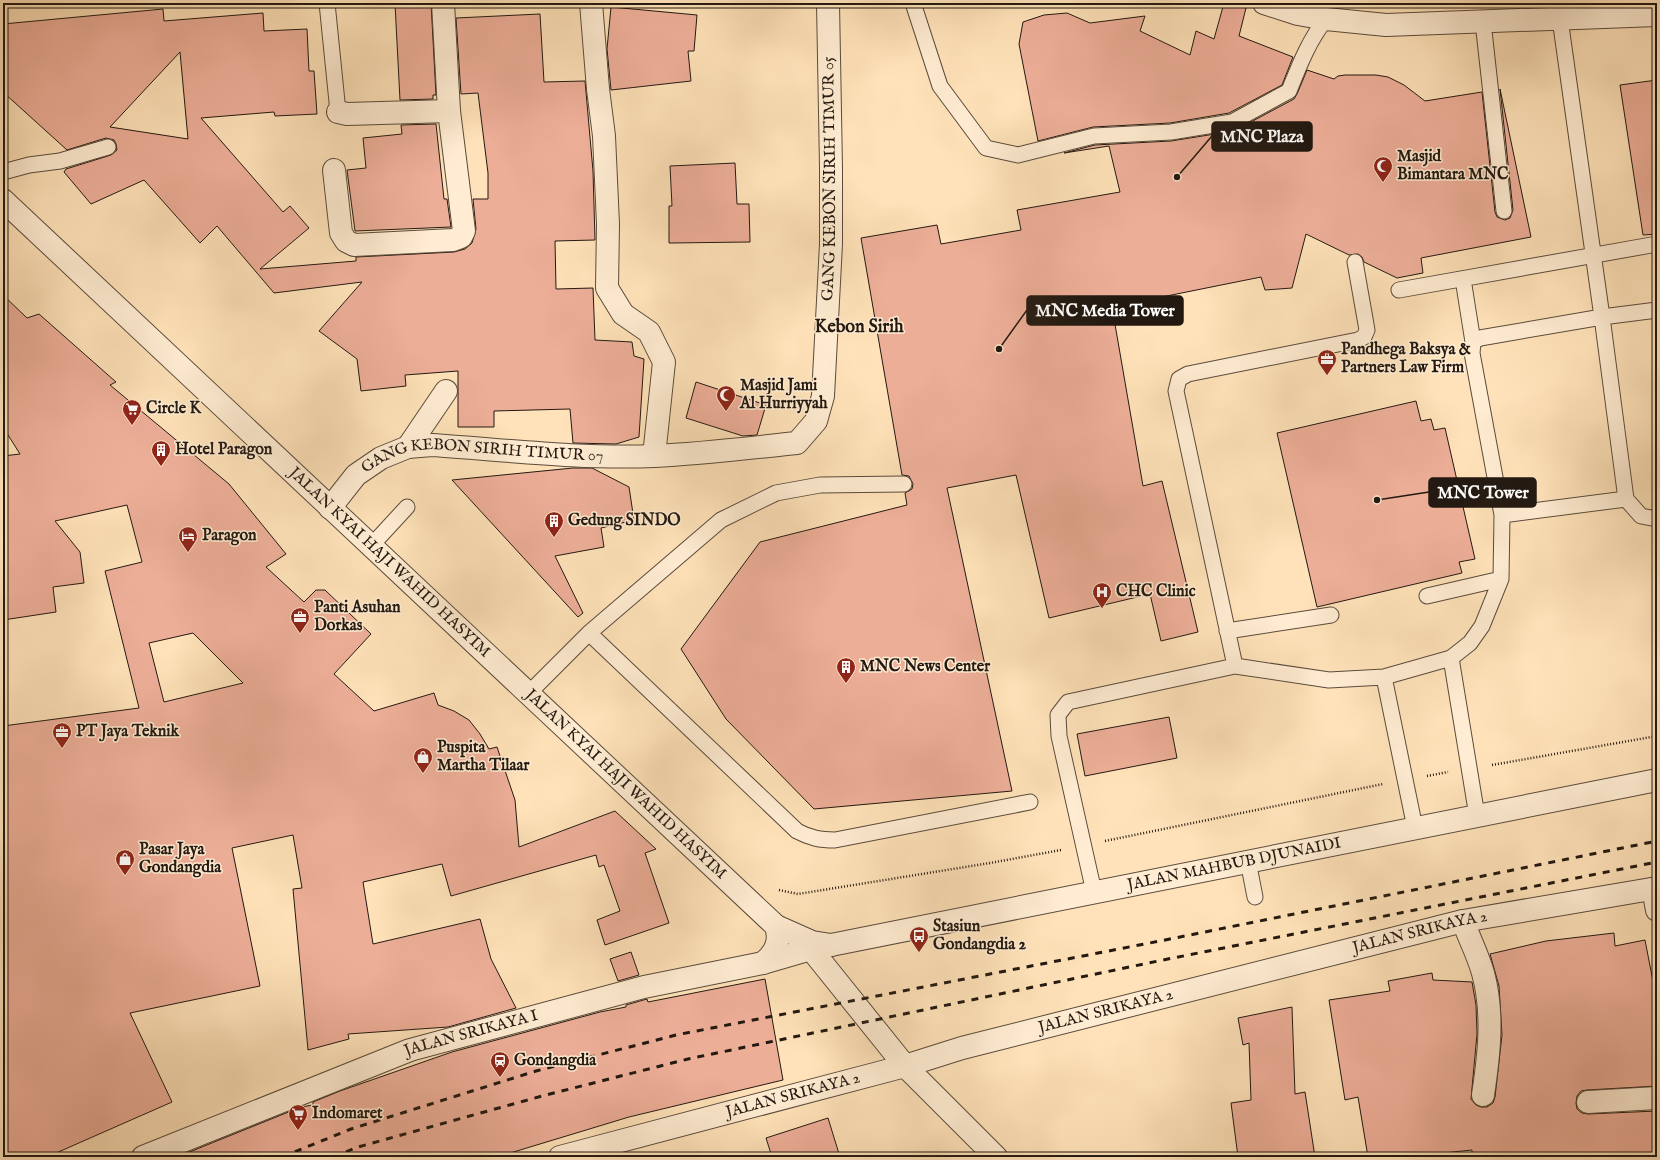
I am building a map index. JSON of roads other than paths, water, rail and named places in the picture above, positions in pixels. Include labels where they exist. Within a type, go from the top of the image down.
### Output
[{"type":"street","points":[[334,170],[341,233],[346,241],[354,245],[453,240],[461,237],[464,231],[449,110],[443,3]]},
{"type":"street","points":[[591,3],[598,89],[604,136],[608,224],[607,288],[623,314],[649,332],[664,362],[654,456]]},
{"type":"street","name":"GANG KEBON SIRIH TIMUR 05","points":[[654,456],[735,450],[796,443],[816,421],[823,396],[831,244],[828,3]]},
{"type":"street","points":[[1264,3],[1298,14],[1326,19],[1386,25],[1657,16]]},
{"type":"street","points":[[338,112],[347,114],[449,110]]},
{"type":"street","name":"JALAN KYAI HAJI WAHID HASYIM","points":[[3,200],[776,926],[821,947]]},
{"type":"street","points":[[408,447],[446,391]]},
{"type":"street","name":"GANG KEBON SIRIH TIMUR 07","points":[[330,508],[356,475],[381,458],[408,447],[432,445],[594,456],[654,456]]},
{"type":"street","name":"JALAN MAHBUB DJUNAIDI","points":[[821,947],[1657,780]]},
{"type":"street","points":[[1655,889],[1657,910]]},
{"type":"street","name":"JALAN SRIKAYA 2","points":[[560,1157],[622,1149],[970,1046],[1463,921],[1655,889]]},
{"type":"street","points":[[1463,921],[1483,973],[1489,1006],[1489,1055],[1483,1096]]},
{"type":"street","points":[[763,963],[770,957],[778,945],[776,926]]},
{"type":"street","points":[[821,947],[905,1066],[996,1157]]},
{"type":"street","name":"JALAN SRIKAYA I","points":[[143,1157],[410,1050],[644,987],[763,963],[821,947]]},
{"type":"street","points":[[1588,1102],[1657,1098]]},
{"type":"lane","points":[[327,3],[338,112]]},
{"type":"lane","points":[[913,3],[940,86],[986,148],[1018,155],[1094,136],[1171,132],[1232,122],[1289,91],[1316,31],[1326,19]]},
{"type":"lane","points":[[1560,19],[1626,500],[1641,516],[1657,519]]},
{"type":"lane","points":[[1483,22],[1504,211]]},
{"type":"lane","points":[[3,172],[29,165],[60,161],[108,147]]},
{"type":"lane","points":[[1399,290],[1593,254],[1657,244]]},
{"type":"lane","points":[[1235,666],[1176,391],[1179,379],[1188,374],[1358,340],[1364,337],[1367,330],[1355,262]]},
{"type":"lane","points":[[1094,892],[1059,736],[1058,714],[1068,702],[1235,666],[1329,680],[1384,677],[1451,658],[1470,643],[1482,626],[1501,579],[1502,515],[1472,353],[1473,342],[1463,279]]},
{"type":"lane","points":[[1473,342],[1480,338],[1602,317],[1657,310]]},
{"type":"lane","points":[[528,694],[589,633],[720,520],[776,493],[820,485],[904,484]]},
{"type":"lane","points":[[1502,515],[1626,500]]},
{"type":"lane","points":[[370,546],[407,507]]},
{"type":"lane","points":[[1428,596],[1501,579]]},
{"type":"lane","points":[[1228,631],[1330,615]]},
{"type":"lane","points":[[589,633],[797,831],[808,837],[819,840],[835,840],[1030,802]]},
{"type":"lane","points":[[1451,658],[1477,816]]},
{"type":"lane","points":[[1384,677],[1415,828]]},
{"type":"lane","points":[[1248,861],[1256,897]]},
{"type":"railway","points":[[282,1157],[351,1129],[536,1071],[676,1035],[1160,941],[1657,841]]},
{"type":"railway","points":[[333,1157],[358,1147],[542,1096],[688,1059],[1163,960],[1657,862]]},
{"type":"place","name":"MNC Plaza","points":[[1177,177]]},
{"type":"place","name":"Masjid Bimantara MNC","points":[[1383,183]]},
{"type":"place","name":"MNC Media Tower","points":[[999,349]]},
{"type":"place","name":"Pandhega Baksya & Partners Law Firm","points":[[1327,376]]},
{"type":"place","name":"Masjid Jami Al Hurriyyah","points":[[726,412]]},
{"type":"place","name":"Circle K","points":[[132,426]]},
{"type":"place","name":"Hotel Paragon","points":[[161,467]]},
{"type":"place","name":"MNC Tower","points":[[1377,500]]},
{"type":"place","name":"Gedung SINDO","points":[[554,538]]},
{"type":"place","name":"Paragon","points":[[188,553]]},
{"type":"place","name":"CHC Clinic","points":[[1102,609]]},
{"type":"place","name":"Panti Asuhan Dorkas","points":[[300,634]]},
{"type":"place","name":"MNC News Center","points":[[846,684]]},
{"type":"place","name":"PT Jaya Teknik","points":[[62,749]]},
{"type":"place","name":"Puspita Martha Tilaar","points":[[423,774]]},
{"type":"place","name":"Pasar Jaya Gondangdia","points":[[125,876]]},
{"type":"place","name":"Stasiun Gondangdia 2","points":[[919,953]]},
{"type":"place","name":"Gondangdia","points":[[500,1078]]},
{"type":"place","name":"Indomaret","points":[[298,1131]]},
{"type":"district","name":"Kebon Sirih","points":[[859,327]]}]
